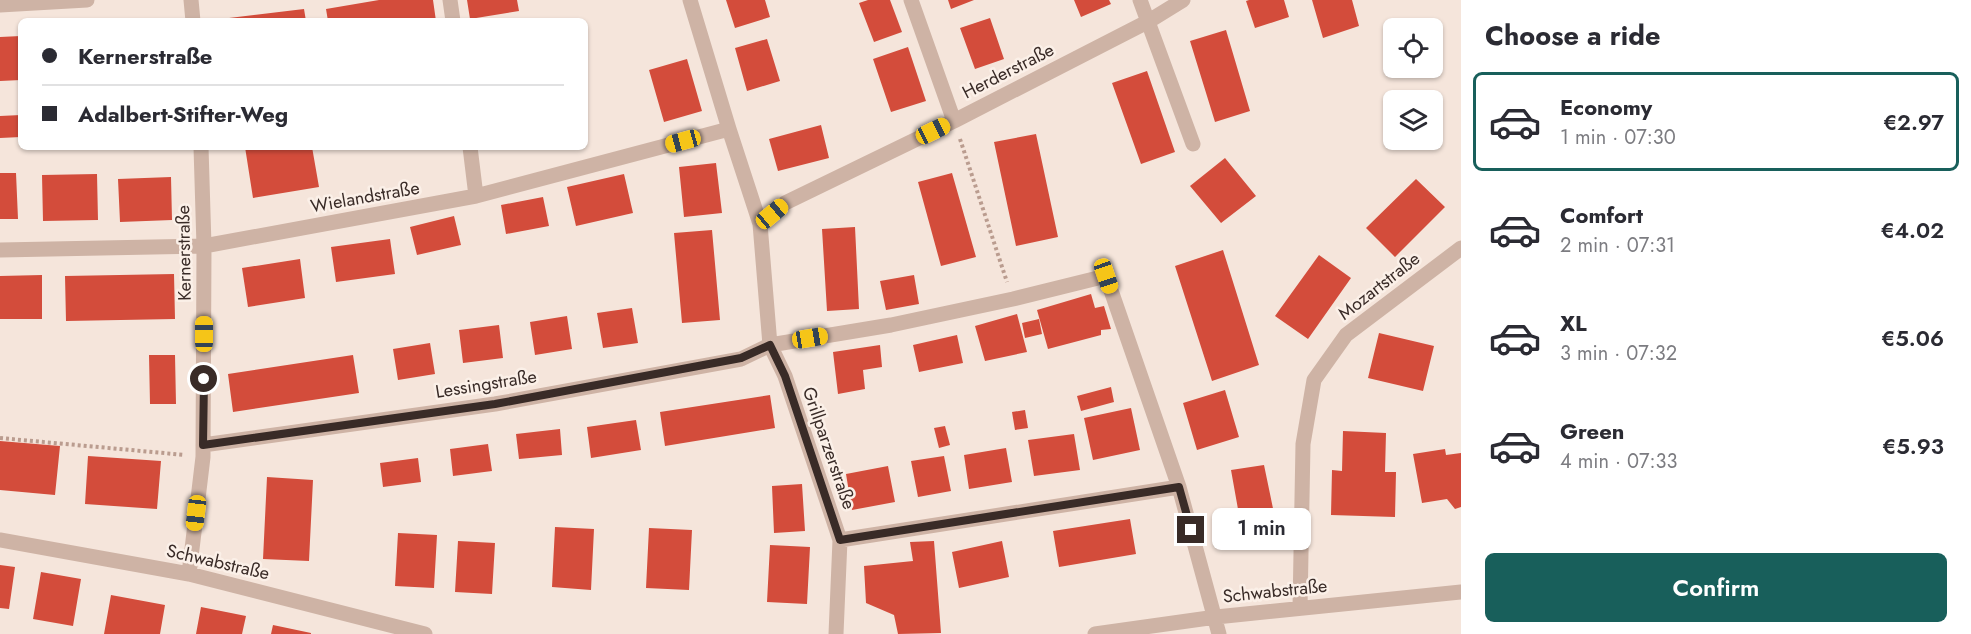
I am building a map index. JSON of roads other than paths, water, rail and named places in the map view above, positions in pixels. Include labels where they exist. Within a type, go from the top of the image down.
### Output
[{"type":"street","points":[[0,5],[87,0]]},
{"type":"street","points":[[191,0],[193,18]]},
{"type":"street","points":[[450,0],[453,18]]},
{"type":"street","name":"Grillparzerstraße","points":[[690,0],[760,224],[770,345],[785,376],[840,540],[836,634]]},
{"type":"street","points":[[911,0],[954,121]]},
{"type":"street","points":[[1140,0],[1193,144]]},
{"type":"street","name":"Herderstraße","points":[[760,224],[785,203],[954,121],[1149,21],[1183,0]]},
{"type":"street","name":"Wielandstraße","points":[[0,250],[204,246],[476,196],[729,129]]},
{"type":"street","name":"Kernerstraße","points":[[189,574],[203,451],[204,246],[201,150]]},
{"type":"street","points":[[470,150],[476,196]]},
{"type":"street","name":"Mozartstraße","points":[[1300,608],[1304,444],[1314,380],[1346,335],[1461,248]]},
{"type":"street","name":"Lessingstraße","points":[[203,451],[495,404],[741,358],[770,345],[891,325],[1106,276],[1179,487]]},
{"type":"street","points":[[840,540],[1179,487],[1219,634]]},
{"type":"street","name":"Schwabstraße","points":[[0,540],[189,574],[426,634]]},
{"type":"street","name":"Schwabstraße","points":[[1095,634],[1216,617],[1461,592]]}]
